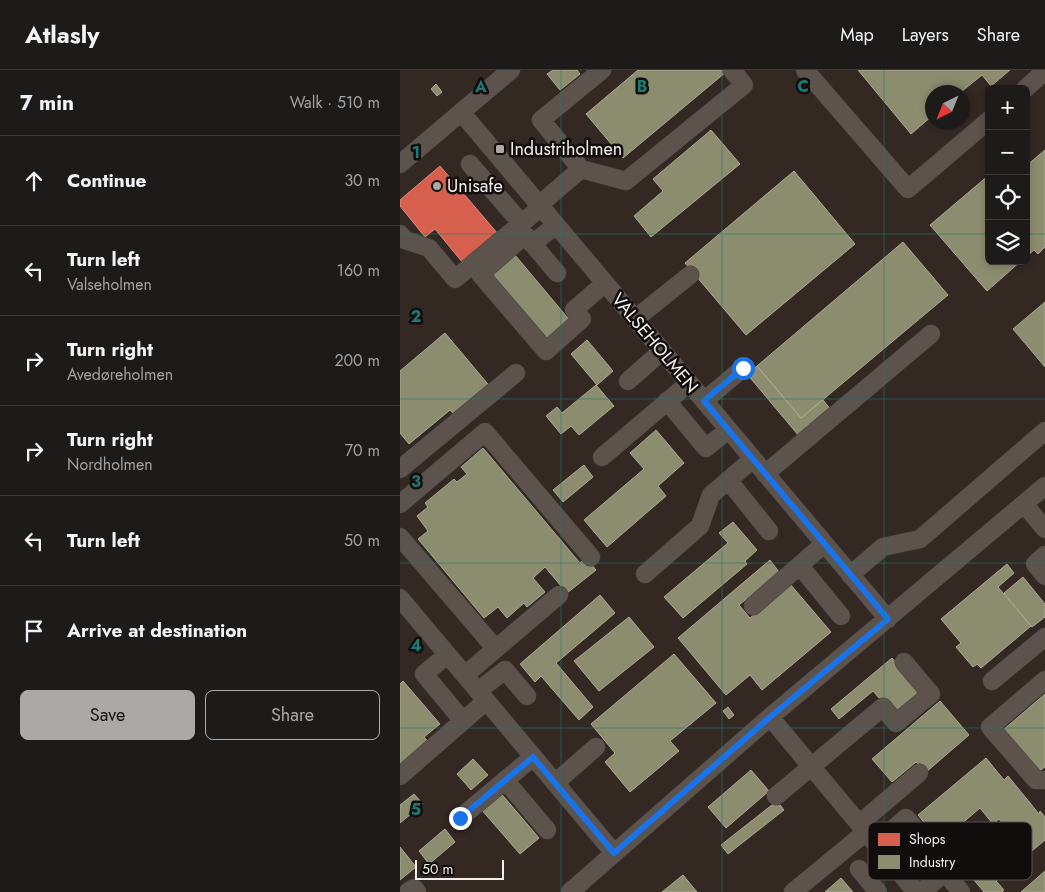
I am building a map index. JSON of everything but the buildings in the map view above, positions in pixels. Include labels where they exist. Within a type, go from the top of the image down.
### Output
[{"type":"street","points":[[400,164],[511,70]]},
{"type":"street","points":[[602,70],[542,120],[581,169],[626,181],[744,85],[732,70]]},
{"type":"street","points":[[805,70],[908,189],[985,123]]},
{"type":"street","points":[[1029,85],[1045,71]]},
{"type":"street","name":"VALSEHOLMEN","points":[[462,112],[888,619]]},
{"type":"street","points":[[470,164],[522,224]]},
{"type":"street","points":[[400,234],[405,240],[429,248],[455,279],[522,224],[581,169]]},
{"type":"street","points":[[532,244],[556,224]]},
{"type":"street","points":[[557,272],[525,235],[480,274],[546,351],[582,319],[574,310],[605,283]]},
{"type":"street","points":[[635,319],[690,274]]},
{"type":"street","points":[[765,474],[931,334]]},
{"type":"street","points":[[628,381],[662,351]]},
{"type":"street","points":[[704,401],[743,368]]},
{"type":"street","points":[[400,468],[516,374]]},
{"type":"street","points":[[602,457],[689,383]]},
{"type":"street","points":[[667,401],[706,448],[728,430]]},
{"type":"street","points":[[400,504],[485,432],[591,558]]},
{"type":"street","points":[[850,576],[882,547],[920,538],[1045,432]]},
{"type":"street","points":[[645,574],[700,526],[711,495],[753,459]]},
{"type":"street","points":[[728,480],[770,531]]},
{"type":"street","points":[[570,892],[770,717],[1045,486]]},
{"type":"street","points":[[1024,504],[1045,529]]},
{"type":"street","points":[[400,537],[496,649]]},
{"type":"street","points":[[753,606],[824,544]]},
{"type":"street","points":[[1045,555],[1035,564],[1045,576]]},
{"type":"street","points":[[800,566],[842,616]]},
{"type":"street","points":[[464,675],[559,595]]},
{"type":"street","points":[[400,598],[614,853]]},
{"type":"street","points":[[992,681],[1045,637]]},
{"type":"street","points":[[447,655],[424,674],[464,721]]},
{"type":"street","points":[[776,796],[883,707],[896,723],[930,694],[904,662]]},
{"type":"street","points":[[400,776],[464,721],[482,696],[505,670],[527,696]]},
{"type":"street","points":[[1045,680],[990,727],[1036,780],[1045,780]]},
{"type":"street","points":[[770,717],[867,833],[793,892]]},
{"type":"street","points":[[555,783],[596,747]]},
{"type":"street","points":[[460,818],[533,757]]},
{"type":"street","points":[[876,822],[919,772]]},
{"type":"street","points":[[505,780],[547,830]]},
{"type":"street","points":[[896,822],[906,818],[909,822]]},
{"type":"street","points":[[859,869],[868,880]]},
{"type":"street","points":[[868,880],[878,892]]},
{"type":"street","points":[[907,880],[916,892]]},
{"type":"street","points":[[922,892],[936,880]]},
{"type":"street","points":[[951,880],[961,892]]},
{"type":"street","points":[[408,892],[414,888],[417,892]]},
{"type":"shaded area","points":[[400,70],[1045,70],[1045,892],[400,892]]},
{"type":"place","name":"Industriholmen","points":[[500,149]]},
{"type":"place","name":"Unisafe","points":[[437,186]]},
{"type":"route","points":[[460,818],[533,757],[614,853],[770,717],[888,619],[704,401],[743,368]]}]
